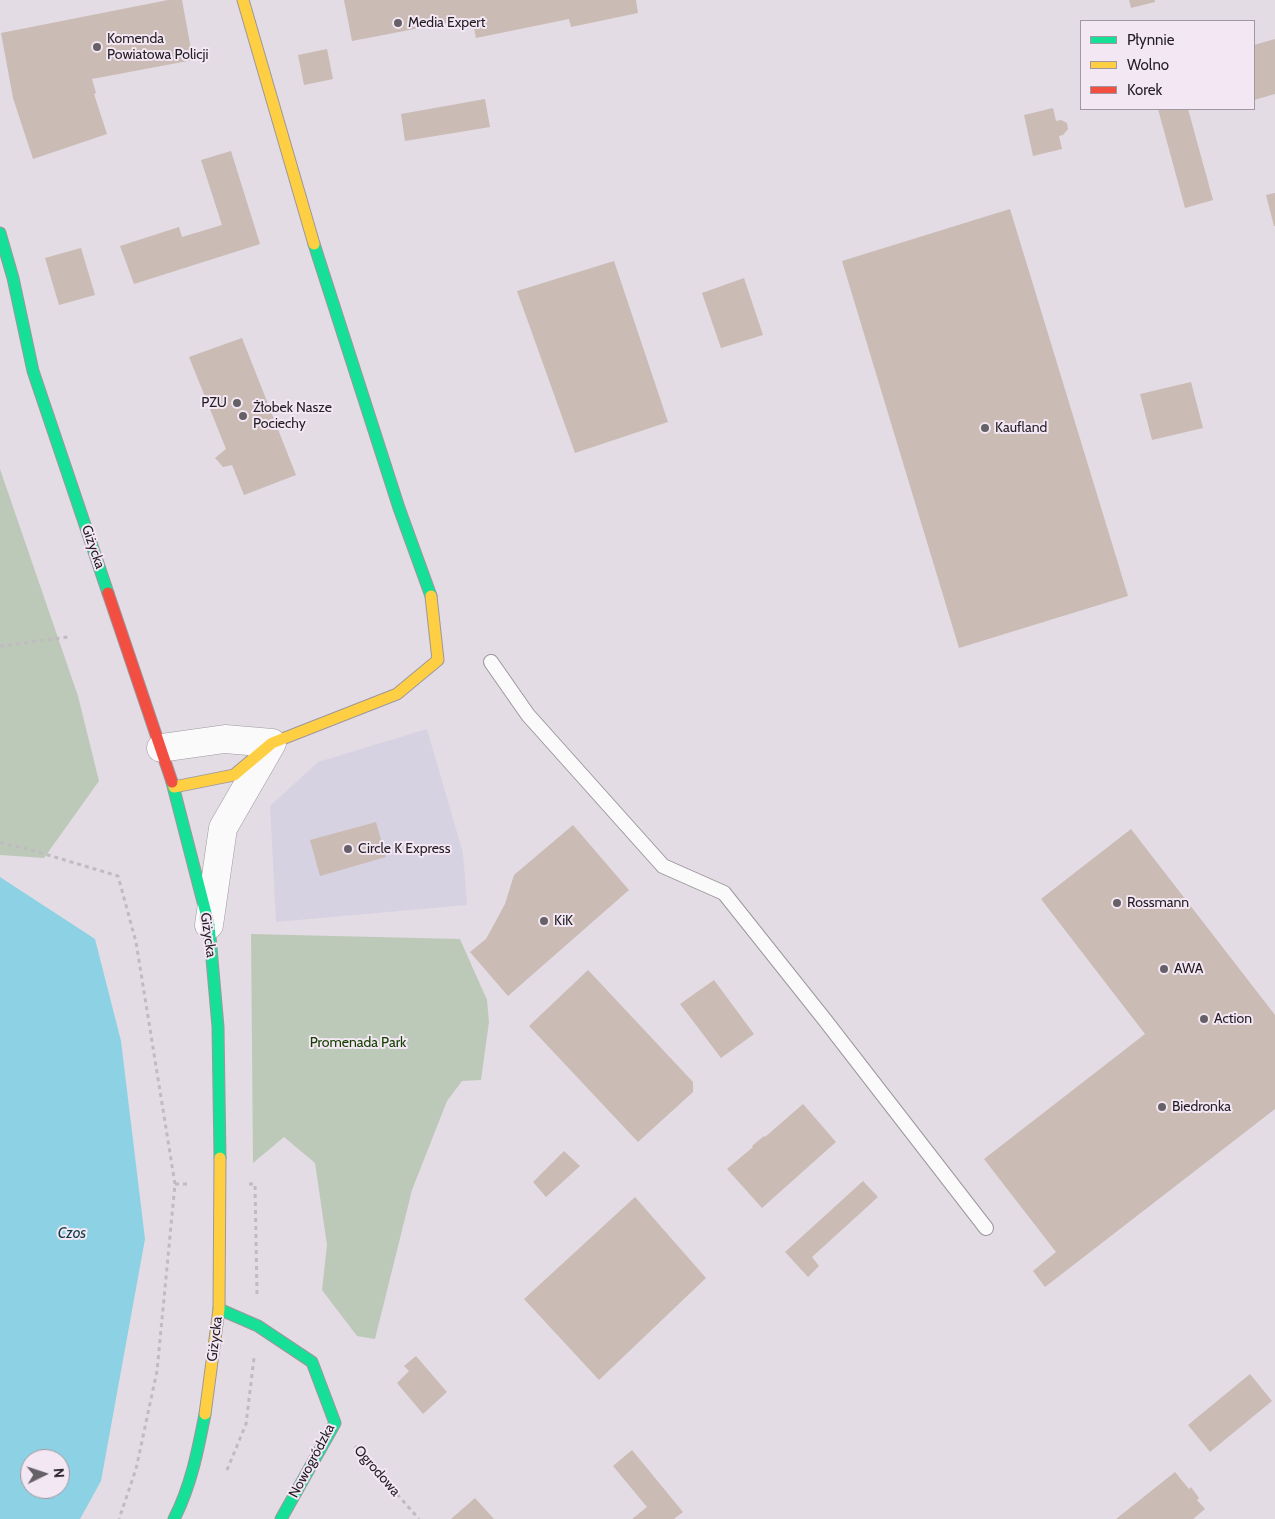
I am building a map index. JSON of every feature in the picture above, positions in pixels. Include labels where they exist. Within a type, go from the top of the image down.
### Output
[{"type":"street","points":[[174,787],[234,775],[272,742],[397,694],[438,660],[432,600],[399,508],[324,280],[243,0]]},
{"type":"street","name":"Giżycka","points":[[0,233],[13,278],[33,371],[174,787],[209,925],[218,1036],[220,1130],[219,1309],[198,1453],[184,1499],[174,1519]]},
{"type":"street","name":"Giżycka","points":[[14,339],[33,371]]},
{"type":"street","points":[[160,748],[225,739],[272,742]]},
{"type":"street","points":[[209,925],[223,828],[272,742]]},
{"type":"street","name":"Nowogródzka","points":[[219,1309],[258,1326],[312,1362],[335,1423],[281,1519]]},
{"type":"lane","points":[[491,662],[528,715],[663,866],[724,893],[986,1228]]},
{"type":"path","points":[[0,646],[68,637]]},
{"type":"path","points":[[0,843],[28,849],[118,876],[136,942],[175,1184],[157,1370],[136,1469],[119,1519]]},
{"type":"path","points":[[175,1184],[199,1184]]},
{"type":"path","name":"Ogrodowa","points":[[335,1423],[419,1519]]},
{"type":"shaded area","points":[[427,729],[463,853],[467,905],[276,922],[270,806],[318,762]]},
{"type":"green space","points":[[0,469],[78,696],[99,781],[44,858],[0,855]]},
{"type":"green space","name":"Promenada Park","points":[[251,934],[460,939],[487,1000],[489,1022],[481,1080],[462,1081],[447,1101],[412,1190],[375,1339],[357,1336],[322,1290],[327,1245],[315,1163],[284,1137],[253,1163]]},
{"type":"water","name":"Czos","points":[[0,877],[95,939],[121,1041],[145,1239],[101,1481],[80,1519],[0,1519]]},
{"type":"building","name":"Komenda Powiatowa Policji","points":[[168,0],[182,0],[193,60],[92,79],[96,93],[94,94],[107,134],[33,159],[13,98],[1,33]]},
{"type":"building","name":"Media Expert","points":[[344,0],[636,0],[638,13],[571,27],[569,19],[476,38],[472,18],[352,41]]},
{"type":"building","points":[[1129,0],[1155,0],[1155,2],[1131,8]]},
{"type":"building","points":[[1275,39],[1275,94],[1255,100],[1255,45]]},
{"type":"building","points":[[327,49],[333,79],[304,85],[298,55]]},
{"type":"building","points":[[485,99],[490,127],[405,141],[401,114]]},
{"type":"building","points":[[1053,108],[1056,121],[1061,120],[1067,123],[1068,129],[1063,135],[1059,136],[1062,149],[1033,156],[1024,115]]},
{"type":"building","points":[[1158,110],[1188,110],[1213,200],[1185,208]]},
{"type":"building","points":[[231,151],[260,244],[134,284],[120,246],[179,227],[182,237],[222,225],[201,160]]},
{"type":"building","points":[[1275,193],[1275,226],[1274,226],[1266,195]]},
{"type":"building","name":"Kaufland","points":[[1010,209],[1128,596],[959,648],[842,261]]},
{"type":"building","points":[[81,248],[95,295],[59,305],[45,258]]},
{"type":"building","points":[[614,261],[668,422],[575,453],[517,291]]},
{"type":"building","points":[[744,278],[763,335],[721,348],[702,293]]},
{"type":"building","name":"PZU","points":[[242,338],[296,475],[244,495],[232,465],[223,467],[215,458],[226,449],[189,357]]},
{"type":"building","points":[[1191,382],[1203,428],[1152,440],[1140,394]]},
{"type":"building","name":"Circle K Express","points":[[376,822],[386,857],[320,876],[310,840]]},
{"type":"building","name":"KiK","points":[[573,825],[629,890],[508,996],[470,952],[486,939],[505,904],[514,875]]},
{"type":"building","points":[[1131,829],[1275,1015],[1275,1109],[1045,1287],[1033,1271],[1056,1252],[984,1159],[1145,1034],[1041,899]]},
{"type":"building","points":[[588,970],[693,1082],[693,1092],[638,1142],[529,1026]]},
{"type":"building","points":[[714,980],[754,1034],[721,1058],[680,1004]]},
{"type":"building","points":[[803,1104],[836,1142],[762,1208],[727,1169]]},
{"type":"building","points":[[564,1151],[580,1166],[546,1197],[533,1182]]},
{"type":"building","points":[[863,1181],[878,1197],[812,1257],[819,1266],[808,1277],[785,1252]]},
{"type":"building","points":[[635,1197],[706,1278],[599,1380],[524,1299]]},
{"type":"building","points":[[416,1356],[447,1392],[423,1414],[397,1383],[409,1371],[404,1366]]},
{"type":"building","points":[[1250,1374],[1272,1401],[1210,1452],[1188,1425]]},
{"type":"building","points":[[632,1450],[683,1512],[674,1519],[632,1519],[647,1507],[613,1466]]},
{"type":"building","points":[[1175,1472],[1189,1489],[1191,1487],[1199,1498],[1197,1500],[1205,1509],[1193,1519],[1116,1519]]},
{"type":"building","points":[[475,1498],[494,1519],[451,1519]]},
{"type":"traffic: fast","points":[[0,233],[13,278],[33,371],[108,593]]},
{"type":"traffic: fast","points":[[314,244],[399,508],[431,596]]},
{"type":"traffic: fast","points":[[172,782],[209,925],[218,1027],[220,1158]]},
{"type":"traffic: fast","points":[[219,1309],[258,1326],[312,1362],[335,1423],[281,1519]]},
{"type":"traffic: fast","points":[[174,1519],[197,1454],[205,1414]]},
{"type":"traffic: slow","points":[[243,0],[314,244]]},
{"type":"traffic: slow","points":[[174,787],[234,775],[272,743],[397,694],[438,660],[431,596]]},
{"type":"traffic: slow","points":[[205,1414],[219,1309],[220,1158]]},
{"type":"traffic: jam","points":[[108,593],[172,782]]},
{"type":"place","name":"Media Expert","points":[[398,23]]},
{"type":"place","name":"Komenda Powiatowa Policji","points":[[97,47]]},
{"type":"place","name":"PZU","points":[[237,403]]},
{"type":"place","name":"Żłobek Nasze Pociechy","points":[[243,416]]},
{"type":"place","name":"Kaufland","points":[[985,428]]},
{"type":"place","name":"Circle K Express","points":[[348,849]]},
{"type":"place","name":"Rossmann","points":[[1117,903]]},
{"type":"place","name":"KiK","points":[[544,921]]},
{"type":"place","name":"AWA","points":[[1164,969]]},
{"type":"place","name":"Action","points":[[1204,1019]]},
{"type":"place","name":"Biedronka","points":[[1162,1107]]}]
